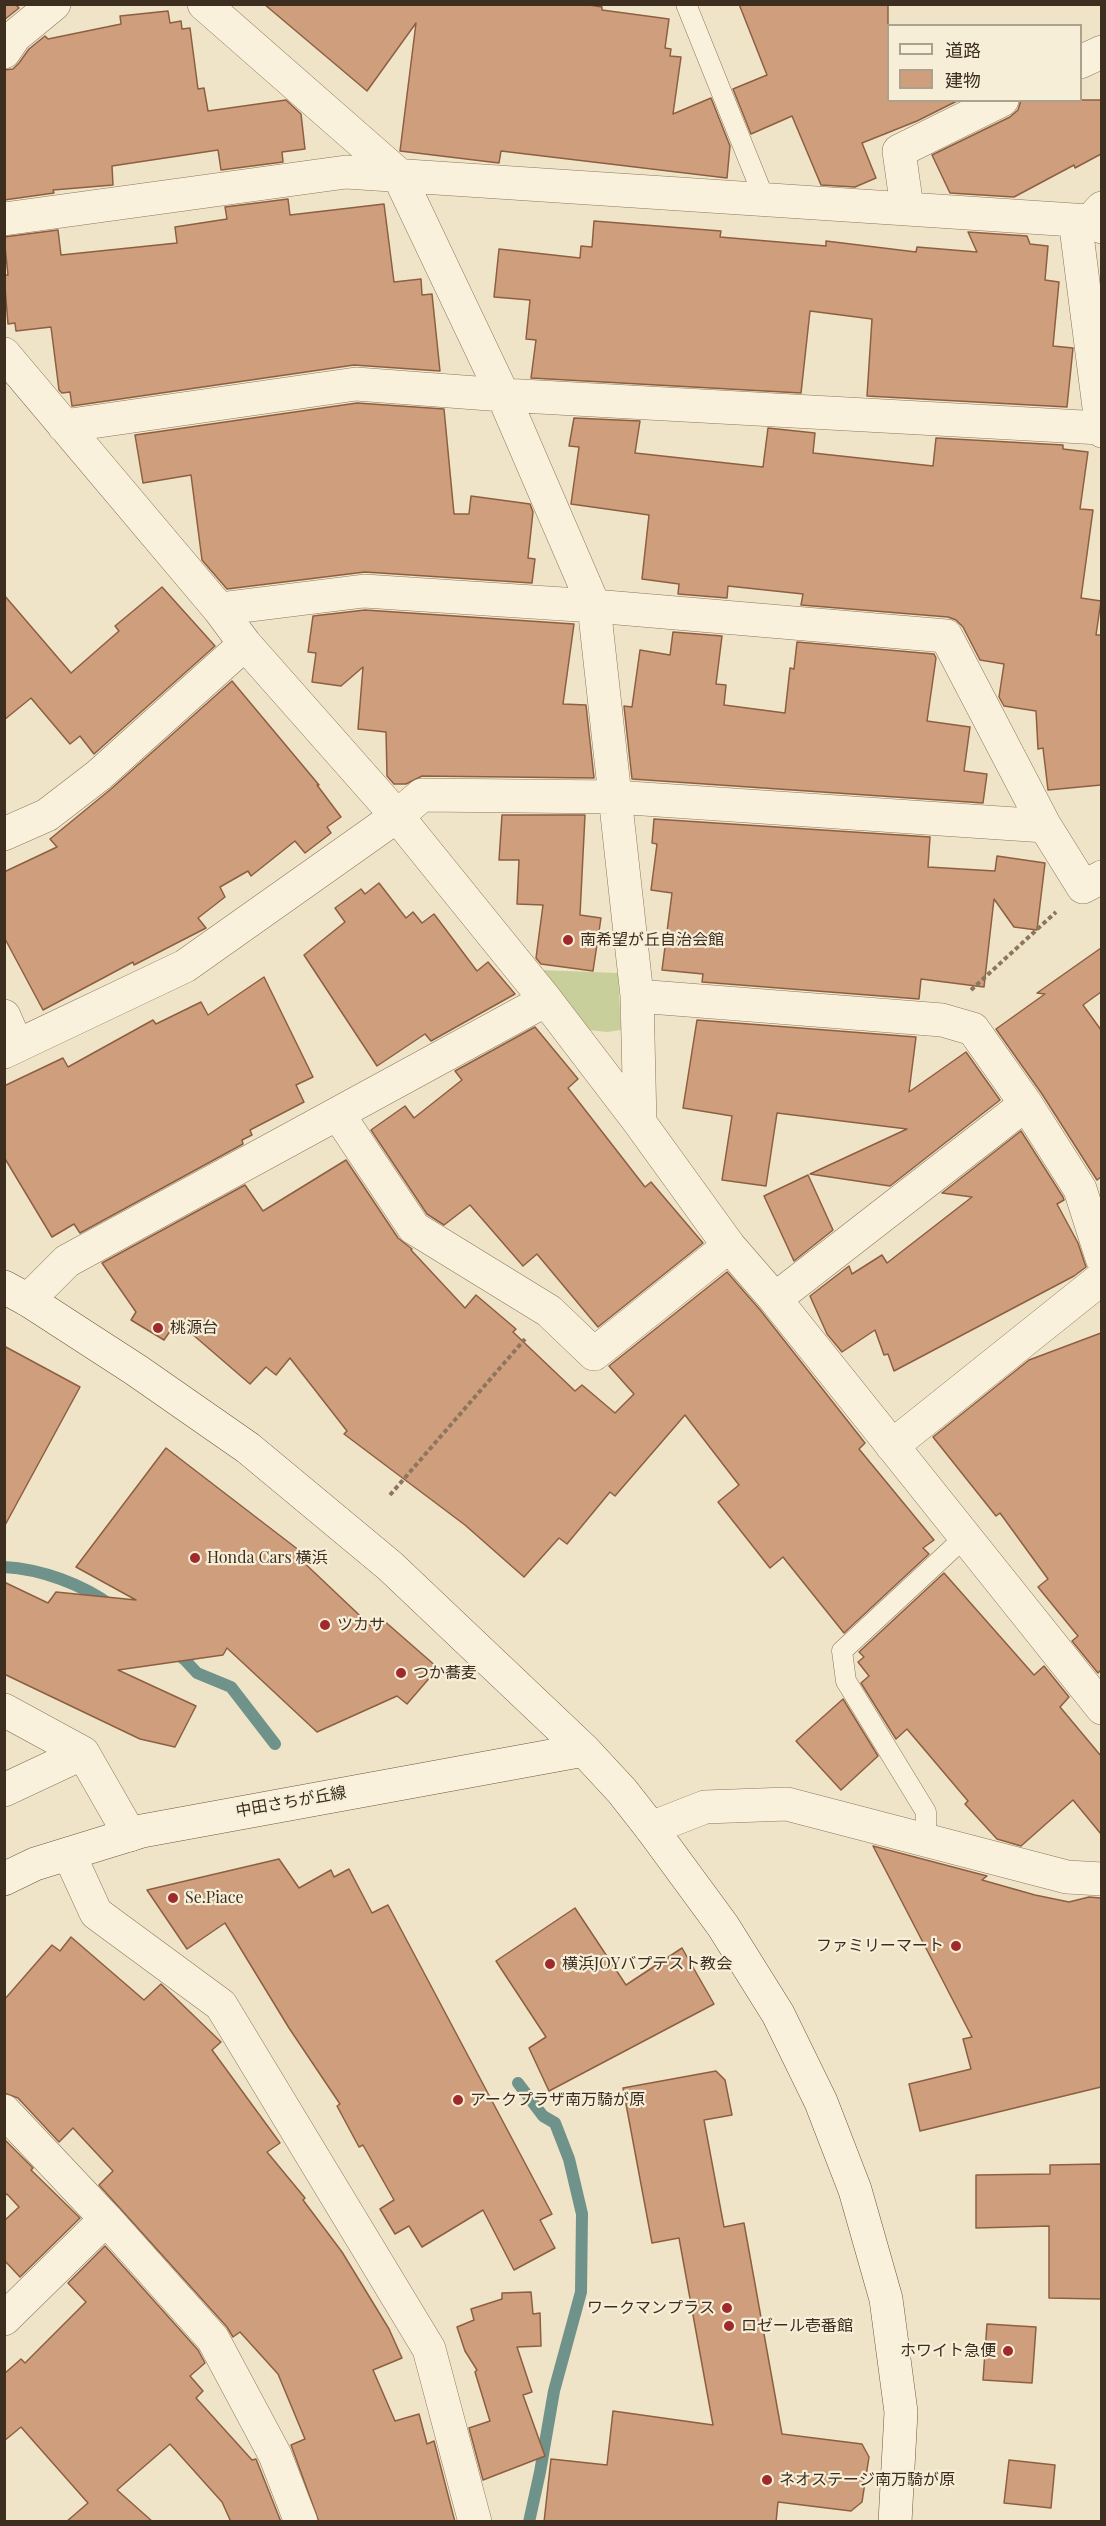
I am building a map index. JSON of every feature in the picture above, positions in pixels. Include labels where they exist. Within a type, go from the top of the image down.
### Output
[{"type":"street","points":[[4,52],[15,36],[54,4]]},
{"type":"street","points":[[204,4],[398,174],[503,396],[594,606],[637,996],[640,1123]]},
{"type":"street","points":[[1082,61],[1101,52]]},
{"type":"street","points":[[907,208],[899,151],[998,102]]},
{"type":"street","points":[[4,219],[346,172],[1097,219]]},
{"type":"street","points":[[64,426],[356,384],[503,396],[1101,430],[1077,235],[1097,219]]},
{"type":"street","points":[[4,354],[219,609],[245,644],[397,816],[546,1000],[640,1123],[729,1246],[775,1299],[1101,1708]]},
{"type":"street","points":[[219,609],[364,591],[594,606],[946,636],[1045,826],[1092,882]]},
{"type":"street","points":[[4,834],[47,815],[99,775],[245,644]]},
{"type":"street","points":[[4,1016],[11,1049],[185,966],[397,816],[422,795],[614,797],[1045,826]]},
{"type":"street","points":[[637,996],[942,1020],[973,1029],[1026,1104],[1080,1189],[1101,1258]]},
{"type":"street","points":[[546,1000],[67,1261],[16,1293],[136,1370],[248,1448],[390,1566],[584,1750],[622,1791],[723,1926],[778,2014],[821,2102],[855,2190],[886,2299],[901,2412],[895,2522]]},
{"type":"street","points":[[775,1299],[1026,1104]]},
{"type":"street","points":[[338,1114],[414,1227],[549,1311],[594,1354],[729,1246]]},
{"type":"street","points":[[892,1446],[1101,1278]]},
{"type":"street","points":[[4,1710],[83,1753],[130,1835]]},
{"type":"street","name":"中田さちが丘線","points":[[4,1879],[35,1864],[130,1835],[244,1811],[584,1750]]},
{"type":"street","points":[[4,1790],[83,1753]]},
{"type":"street","points":[[651,1828],[705,1807],[787,1804],[1067,1877],[1101,1879]]},
{"type":"street","points":[[69,1854],[96,1913],[221,2005],[429,2349],[475,2522]]},
{"type":"street","points":[[4,2111],[106,2219],[213,2339],[275,2455],[302,2522]]},
{"type":"street","points":[[4,2319],[106,2219]]},
{"type":"lane","points":[[686,4],[764,198]]},
{"type":"lane","points":[[926,1840],[926,1812],[846,1681],[842,1651],[965,1537]]},
{"type":"path","points":[[942,1020],[956,1004],[1092,882]]},
{"type":"path","points":[[390,1495],[549,1311]]},
{"type":"green space","points":[[541,970],[618,973],[621,1030],[607,1032],[589,1030]]},
{"type":"building","points":[[4,4],[15,4],[19,8],[4,20]]},
{"type":"building","points":[[264,4],[583,4],[602,7],[602,10],[669,19],[665,48],[671,49],[670,56],[681,57],[673,114],[711,98],[730,146],[727,178],[501,151],[499,163],[400,151],[416,23],[367,91]]},
{"type":"building","points":[[739,4],[888,4],[887,102],[955,102],[917,121],[862,143],[876,178],[855,187],[821,185],[792,116],[751,134],[733,89],[767,75]]},
{"type":"building","points":[[168,11],[170,23],[181,21],[182,29],[190,28],[198,89],[204,88],[208,111],[286,100],[301,114],[305,149],[282,152],[283,162],[221,170],[218,150],[112,166],[113,185],[53,190],[54,193],[4,200],[4,70],[13,69],[29,49],[45,36],[48,39],[121,24],[120,16]]},
{"type":"building","points":[[1101,100],[1101,154],[1075,168],[1074,165],[1014,197],[950,193],[932,155],[1010,117],[1018,110],[1020,102]]},
{"type":"building","points":[[288,199],[290,215],[384,204],[394,282],[421,279],[422,295],[432,294],[440,371],[354,365],[72,406],[70,392],[62,393],[59,390],[51,327],[16,331],[15,323],[8,324],[4,275],[8,275],[4,237],[58,230],[61,255],[177,243],[175,227],[227,219],[225,207]]},
{"type":"building","points":[[594,221],[721,231],[720,237],[826,246],[826,241],[916,252],[917,247],[977,252],[968,232],[1027,236],[1030,244],[1048,246],[1045,280],[1059,282],[1053,346],[1073,348],[1067,407],[867,396],[872,319],[810,311],[801,393],[531,378],[536,340],[526,339],[530,300],[494,297],[499,249],[580,258],[581,246],[592,247]]},
{"type":"building","points":[[357,403],[444,409],[454,514],[469,514],[471,496],[530,504],[533,512],[528,558],[535,559],[532,583],[365,572],[227,589],[202,560],[191,475],[143,483],[135,435]]},
{"type":"building","points":[[574,418],[640,421],[635,453],[763,467],[768,428],[815,433],[813,453],[933,466],[936,438],[1063,445],[1063,449],[1088,452],[1080,509],[1093,510],[1081,598],[1101,601],[1096,635],[1101,635],[1101,785],[1048,790],[1043,748],[1038,749],[1036,711],[1004,706],[999,697],[1004,664],[980,660],[963,627],[956,620],[948,617],[801,605],[803,594],[728,586],[727,598],[678,594],[679,584],[642,579],[649,515],[571,504],[579,447],[569,446]]},
{"type":"building","points":[[162,587],[215,646],[94,754],[80,736],[70,744],[31,698],[4,720],[4,595],[71,673],[119,631],[115,626]]},
{"type":"building","points":[[365,610],[574,624],[563,704],[586,705],[594,778],[422,776],[406,784],[394,784],[387,776],[386,732],[358,729],[363,667],[341,686],[312,682],[316,653],[308,652],[313,616]]},
{"type":"building","points":[[673,632],[722,636],[716,684],[726,685],[724,705],[785,713],[790,668],[794,669],[797,642],[934,654],[936,658],[927,721],[970,727],[964,771],[987,774],[983,803],[632,779],[624,706],[632,707],[640,650],[670,655]]},
{"type":"building","points":[[232,681],[319,785],[317,785],[341,817],[327,827],[331,833],[305,853],[295,841],[251,876],[248,871],[220,887],[225,897],[198,918],[206,928],[134,965],[133,962],[43,1010],[4,937],[4,872],[57,847],[50,839],[111,789]]},
{"type":"building","points":[[502,815],[585,815],[580,915],[601,918],[593,971],[541,964],[536,958],[543,905],[517,904],[519,860],[499,860]]},
{"type":"building","points":[[654,819],[930,837],[928,867],[995,871],[997,856],[1045,863],[1037,930],[1014,927],[994,899],[984,987],[921,979],[919,999],[702,982],[703,974],[662,970],[672,893],[651,890],[657,844],[652,843]]},
{"type":"building","points":[[379,883],[406,918],[413,912],[422,923],[434,914],[477,971],[488,962],[515,994],[431,1041],[425,1034],[377,1066],[304,955],[345,922],[335,908],[361,889],[365,894]]},
{"type":"building","points":[[1101,948],[1101,992],[1083,1005],[1101,1030],[1101,1177],[1097,1180],[1042,1094],[996,1029],[1045,994],[1037,993]]},
{"type":"building","points":[[264,977],[313,1077],[296,1085],[304,1102],[250,1130],[252,1135],[242,1140],[243,1144],[80,1233],[74,1224],[52,1237],[4,1157],[4,1086],[63,1058],[68,1067],[153,1020],[156,1024],[201,1002],[208,1015]]},
{"type":"building","points":[[697,1020],[916,1037],[909,1092],[966,1052],[1000,1100],[890,1186],[810,1174],[907,1129],[777,1113],[766,1186],[722,1180],[732,1116],[683,1108]]},
{"type":"building","points":[[535,1027],[578,1079],[568,1088],[645,1187],[651,1182],[703,1243],[598,1327],[537,1254],[523,1266],[470,1205],[444,1225],[427,1214],[371,1130],[405,1106],[414,1118],[462,1080],[455,1071]]},
{"type":"building","points":[[1021,1131],[1063,1197],[1064,1200],[1057,1204],[1078,1243],[1086,1267],[1074,1276],[894,1371],[888,1354],[884,1355],[875,1330],[842,1352],[827,1334],[810,1296],[849,1266],[852,1274],[882,1255],[887,1263],[972,1197],[942,1193]]},
{"type":"building","points":[[346,1160],[398,1238],[412,1249],[465,1308],[476,1295],[516,1329],[513,1332],[575,1391],[582,1385],[615,1413],[634,1394],[609,1366],[727,1272],[761,1311],[865,1443],[859,1449],[934,1540],[923,1548],[929,1554],[844,1633],[783,1557],[770,1568],[718,1502],[739,1485],[685,1415],[615,1496],[610,1492],[567,1544],[559,1538],[524,1577],[465,1525],[344,1434],[347,1431],[290,1358],[276,1375],[266,1367],[250,1384],[177,1321],[164,1340],[131,1320],[136,1312],[102,1263],[245,1185],[263,1211]]},
{"type":"building","points":[[808,1175],[833,1230],[794,1261],[764,1196]]},
{"type":"building","points":[[1101,1333],[1101,1670],[1098,1673],[1072,1641],[1078,1636],[1038,1587],[1048,1579],[1000,1513],[996,1516],[933,1437],[1029,1360]]},
{"type":"building","points":[[4,1346],[80,1387],[4,1527]]},
{"type":"building","points":[[166,1448],[300,1551],[297,1556],[374,1629],[382,1619],[438,1668],[407,1704],[397,1696],[317,1732],[227,1648],[223,1655],[118,1670],[196,1706],[175,1747],[140,1739],[4,1674],[4,1582],[48,1603],[56,1592],[136,1600],[76,1567]]},
{"type":"building","points":[[944,1573],[1034,1675],[1044,1666],[1069,1697],[1060,1707],[1101,1756],[1101,1834],[1073,1800],[1021,1846],[997,1839],[965,1804],[968,1801],[907,1729],[896,1739],[861,1683],[869,1676],[858,1662],[864,1657],[859,1652]]},
{"type":"building","points":[[843,1699],[878,1756],[841,1790],[796,1741]]},
{"type":"building","points":[[873,1846],[987,1876],[982,1880],[1035,1895],[1069,1902],[1089,1897],[1101,1898],[1101,2087],[920,2131],[909,2084],[971,2069],[963,2039],[972,2037]]},
{"type":"building","points":[[279,1859],[299,1888],[331,1870],[334,1877],[349,1869],[372,1913],[388,1905],[552,2214],[540,2220],[555,2248],[514,2270],[483,2210],[422,2247],[409,2226],[395,2234],[380,2209],[394,2200],[363,2145],[359,2147],[337,2106],[340,2104],[289,2028],[225,1923],[187,1949],[147,1890]]},
{"type":"building","points":[[575,1908],[626,1985],[682,1948],[714,2004],[549,2091],[529,2048],[546,2037],[496,1961]]},
{"type":"building","points":[[71,1937],[144,2000],[161,1984],[221,2042],[212,2050],[280,2143],[267,2152],[305,2198],[303,2200],[342,2252],[389,2329],[402,2358],[373,2370],[395,2421],[419,2414],[427,2444],[434,2441],[455,2522],[319,2522],[291,2445],[305,2439],[278,2374],[240,2332],[233,2337],[227,2327],[99,2185],[113,2171],[73,2128],[59,2142],[18,2098],[4,2093],[4,2000],[52,1945],[60,1951]]},
{"type":"building","points":[[716,2071],[725,2080],[732,2115],[704,2120],[724,2227],[744,2223],[782,2434],[862,2444],[869,2457],[862,2502],[851,2511],[778,2502],[776,2522],[544,2522],[551,2459],[607,2465],[613,2411],[713,2425],[679,2238],[652,2243],[623,2088]]},
{"type":"building","points":[[4,2139],[33,2168],[31,2170],[80,2218],[20,2277],[4,2260],[4,2221],[19,2207],[7,2194],[4,2196]]},
{"type":"building","points":[[1101,2164],[1101,2299],[1049,2298],[1049,2226],[976,2228],[976,2175],[1050,2174],[1050,2165]]},
{"type":"building","points":[[105,2246],[198,2350],[205,2363],[190,2376],[203,2391],[196,2398],[252,2460],[256,2459],[281,2522],[231,2522],[222,2502],[170,2444],[117,2490],[153,2522],[66,2522],[88,2503],[21,2427],[4,2441],[4,2374],[21,2359],[25,2363],[86,2302],[68,2283]]},
{"type":"building","points":[[531,2292],[533,2314],[540,2313],[541,2346],[517,2347],[532,2392],[523,2395],[545,2456],[483,2480],[469,2428],[490,2421],[475,2372],[477,2370],[465,2351],[457,2327],[474,2320],[471,2309],[502,2299],[502,2293]]},
{"type":"building","points":[[987,2324],[1036,2327],[1032,2383],[983,2380]]},
{"type":"building","points":[[1009,2460],[1055,2465],[1051,2508],[1004,2503]]},
{"type":"waterway","points":[[4,1567],[47,1574],[61,1579],[88,1591],[112,1606]]},
{"type":"waterway","points":[[174,1652],[197,1673],[231,1687],[275,1744]]},
{"type":"waterway","points":[[518,2083],[543,2116],[555,2123],[569,2159],[582,2214],[581,2292],[554,2391],[529,2522]]},
{"type":"place","name":"南希望が丘自治会館","points":[[568,940]]},
{"type":"place","name":"桃源台","points":[[158,1328]]},
{"type":"place","name":"Honda Cars 横浜","points":[[195,1558]]},
{"type":"place","name":"ツカサ","points":[[325,1625]]},
{"type":"place","name":"つか蕎麦","points":[[401,1673]]},
{"type":"place","name":"Se.Piace","points":[[173,1898]]},
{"type":"place","name":"ファミリーマート","points":[[956,1946]]},
{"type":"place","name":"横浜JOYバプテスト教会","points":[[550,1964]]},
{"type":"place","name":"アークプラザ南万騎が原","points":[[458,2100]]},
{"type":"place","name":"ワークマンプラス","points":[[727,2308]]},
{"type":"place","name":"ロゼール壱番館","points":[[729,2326]]},
{"type":"place","name":"ホワイト急便","points":[[1008,2351]]},
{"type":"place","name":"ネオステージ南万騎が原","points":[[767,2480]]}]
